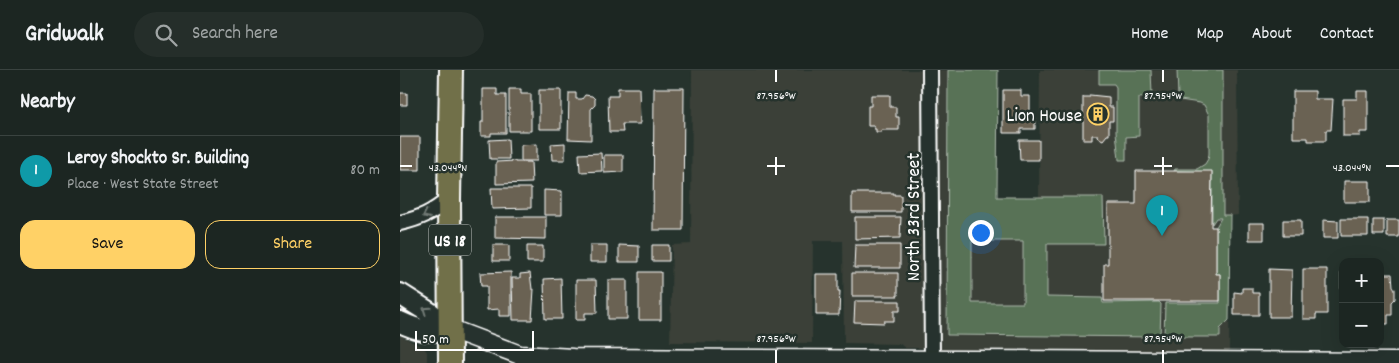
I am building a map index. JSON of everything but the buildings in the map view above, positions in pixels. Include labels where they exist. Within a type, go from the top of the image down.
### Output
[{"type":"main road","name":"US 18","points":[[450,363],[449,199],[451,70]]},
{"type":"main road","points":[[400,294],[451,329]]},
{"type":"main road","points":[[400,322],[423,331],[451,329]]},
{"type":"street","name":"North 33rd Street","points":[[930,70],[932,361]]},
{"type":"street","points":[[400,223],[418,219],[433,212],[449,199]]},
{"type":"street","points":[[451,329],[508,351],[530,356],[573,358],[694,361],[1399,362]]},
{"type":"shaded area","points":[[692,70],[998,70],[997,196],[1039,197],[1040,70],[1237,70],[1238,215],[1230,216],[1229,363],[940,363],[939,348],[905,348],[900,344],[844,343],[843,241],[813,241],[812,343],[670,342],[672,245],[691,244]]},
{"type":"shaded area","points":[[400,335],[425,349],[427,352],[427,363],[400,363]]},
{"type":"green space","points":[[948,70],[998,70],[997,197],[1103,197],[1104,244],[1047,244],[1047,297],[1102,298],[1103,303],[1159,302],[1161,304],[1160,337],[947,335]],"holes":[[[972,241],[1023,241],[1023,303],[972,303]]]},
{"type":"green space","points":[[1099,70],[1151,70],[1152,95],[1139,98],[1139,136],[1126,137],[1126,160],[1119,160],[1116,132],[1116,87],[1114,84],[1099,84]]},
{"type":"green space","points":[[1177,70],[1223,70],[1223,215],[1230,215],[1229,320],[1220,329],[1220,337],[1164,337],[1165,303],[1220,303],[1220,274],[1216,274],[1216,227],[1221,218],[1216,218],[1212,224],[1212,172],[1174,171],[1175,169],[1197,169],[1205,164],[1209,154],[1209,115],[1204,105],[1180,100],[1178,97]]},
{"type":"place","name":"Lion House","points":[[1098,114]]},
{"type":"place","name":"Leroy Shockto Sr. Building","points":[[1162,236]]}]
